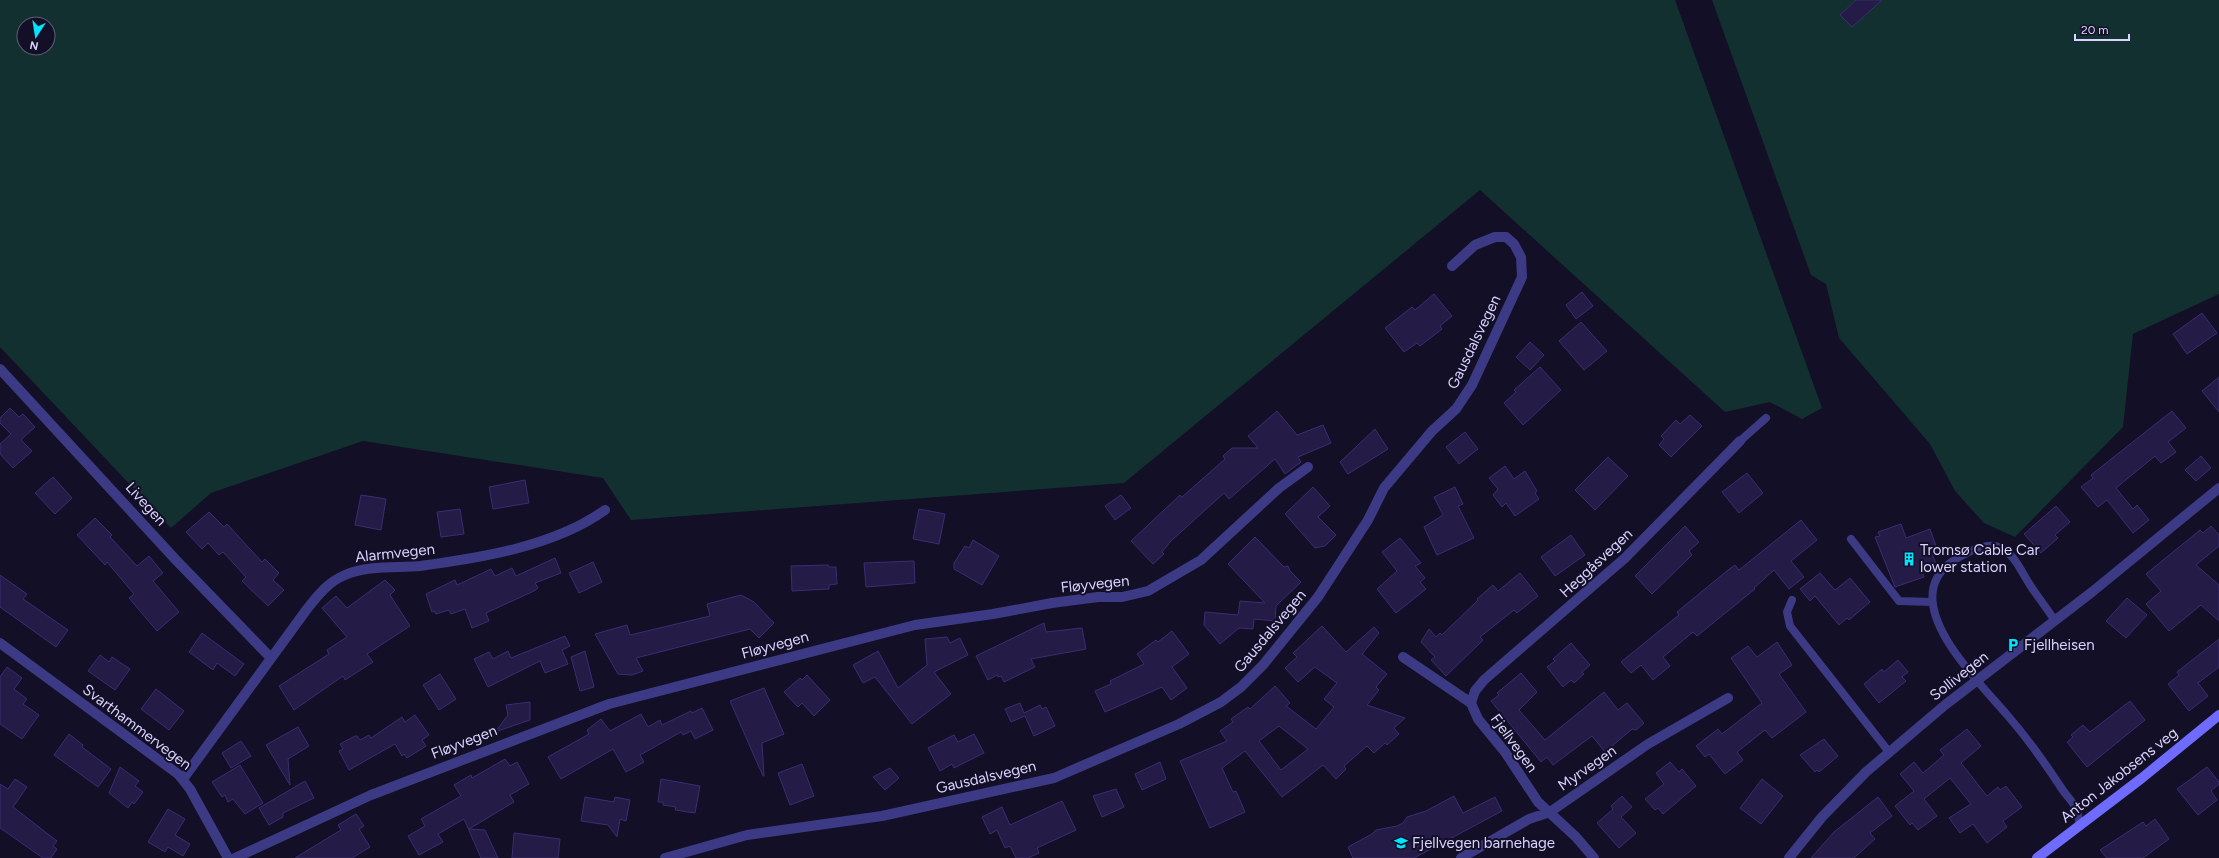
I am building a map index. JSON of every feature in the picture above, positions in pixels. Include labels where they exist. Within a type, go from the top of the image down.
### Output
[{"type":"street","name":"Gausdalsvegen","points":[[665,858],[747,835],[882,816],[1054,778],[1179,724],[1221,702],[1241,687],[1263,665],[1318,596],[1368,520],[1389,482],[1432,432],[1456,409],[1472,385],[1522,277],[1520,257],[1514,244],[1506,237],[1495,237],[1475,245],[1452,266]]},
{"type":"street","name":"Livegen","points":[[0,369],[176,560],[271,658]]},
{"type":"street","name":"Heggåsvegen","points":[[1471,703],[1475,691],[1488,676],[1625,558],[1740,441]]},
{"type":"street","name":"Fløyvegen","points":[[235,858],[371,795],[610,704],[915,625],[993,614],[1052,603],[1098,597],[1122,597],[1148,591],[1201,560],[1279,488],[1308,467]]},
{"type":"street","name":"Sollivegen","points":[[1789,858],[1822,817],[1856,781],[1889,752],[2055,621],[2219,488]]},
{"type":"street","name":"Alarmvegen","points":[[183,779],[322,590],[334,580],[347,574],[362,570],[450,561],[524,546],[573,529],[590,521],[605,510]]},
{"type":"street","name":"Svarthammervegen","points":[[0,643],[183,779],[228,858]]},
{"type":"street","name":"Fjellvegen","points":[[1403,657],[1471,703],[1478,718],[1504,752],[1538,802],[1576,837],[1594,858]]},
{"type":"street","name":"Myrvegen","points":[[1461,858],[1529,819],[1550,812],[1648,744],[1728,698]]},
{"type":"street","name":"Anton Jakobsens veg","points":[[2037,858],[2080,826],[2219,715]]},
{"type":"lane","points":[[1740,441],[1766,418]]},
{"type":"lane","points":[[1851,539],[1900,601],[1932,602]]},
{"type":"lane","points":[[2055,621],[2034,591],[2018,563],[2006,551],[1992,546],[1974,549],[1946,566],[1935,582],[1932,602],[1937,621],[1976,682],[2008,716],[2047,763],[2076,809],[2080,826]]},
{"type":"lane","points":[[1792,600],[1787,612],[1790,626],[1889,752]]},
{"type":"green space","points":[[0,0],[1675,0],[1822,408],[1802,419],[1770,402],[1725,412],[1480,190],[1124,483],[631,520],[603,478],[363,441],[211,493],[171,528],[0,347]]},
{"type":"green space","points":[[1712,0],[2219,0],[2219,294],[2133,334],[2123,427],[2015,537],[1984,523],[1955,491],[1930,444],[1839,338],[1826,284],[1811,275]]},
{"type":"building","points":[[1856,0],[1882,0],[1852,27],[1840,15]]},
{"type":"building","points":[[1582,292],[1593,306],[1576,319],[1566,305]]},
{"type":"building","points":[[1434,294],[1452,316],[1440,326],[1442,329],[1420,346],[1417,343],[1404,352],[1385,328],[1412,307],[1415,310]]},
{"type":"building","points":[[2202,313],[2217,333],[2187,354],[2173,334]]},
{"type":"building","points":[[1581,322],[1607,351],[1584,370],[1559,341]]},
{"type":"building","points":[[1530,342],[1544,355],[1530,370],[1516,357]]},
{"type":"building","points":[[1540,367],[1561,390],[1523,425],[1504,403],[1516,392],[1514,390]]},
{"type":"building","points":[[2219,377],[2219,412],[2202,391]]},
{"type":"building","points":[[10,408],[19,417],[23,414],[35,427],[21,440],[32,451],[13,468],[0,454],[0,444],[11,434],[0,423],[0,418]]},
{"type":"building","points":[[1277,411],[1297,435],[1323,425],[1331,443],[1298,457],[1301,462],[1285,474],[1275,459],[1229,499],[1224,493],[1171,541],[1162,552],[1164,554],[1153,564],[1131,541],[1180,495],[1182,497],[1225,459],[1223,456],[1232,448],[1258,448],[1248,436]]},
{"type":"building","points":[[2172,411],[2186,428],[2168,442],[2176,452],[2161,463],[2155,456],[2116,488],[2133,509],[2137,505],[2149,520],[2133,533],[2107,500],[2098,507],[2081,487],[2093,478],[2091,475]]},
{"type":"building","points":[[1690,415],[1702,426],[1671,457],[1659,445],[1664,439],[1661,436],[1676,420],[1680,424]]},
{"type":"building","points":[[1375,429],[1388,449],[1348,474],[1340,462]]},
{"type":"building","points":[[1465,432],[1478,449],[1459,464],[1446,447]]},
{"type":"building","points":[[2201,456],[2211,468],[2196,481],[2185,470]]},
{"type":"building","points":[[1608,457],[1628,476],[1595,510],[1575,490]]},
{"type":"building","points":[[1505,466],[1514,479],[1525,471],[1537,491],[1535,493],[1539,499],[1515,516],[1506,503],[1502,507],[1493,495],[1498,489],[1489,478]]},
{"type":"building","points":[[1747,473],[1763,493],[1739,513],[1722,492]]},
{"type":"building","points":[[53,477],[72,498],[55,514],[35,493]]},
{"type":"building","points":[[525,480],[529,503],[493,509],[489,487]]},
{"type":"building","points":[[1313,487],[1330,506],[1318,517],[1336,535],[1325,546],[1315,548],[1285,514]]},
{"type":"building","points":[[1455,487],[1463,504],[1458,506],[1474,538],[1437,555],[1424,527],[1443,515],[1434,497]]},
{"type":"building","points":[[361,495],[386,499],[381,530],[355,525]]},
{"type":"building","points":[[1121,495],[1131,508],[1115,520],[1105,506]]},
{"type":"building","points":[[2056,506],[2070,522],[2055,535],[2058,538],[2041,553],[2024,534]]},
{"type":"building","points":[[460,509],[464,534],[441,537],[437,512]]},
{"type":"building","points":[[919,509],[945,514],[939,544],[913,539]]},
{"type":"building","points":[[209,512],[224,527],[227,524],[262,562],[265,559],[279,573],[273,580],[284,590],[268,606],[242,581],[246,577],[223,552],[219,555],[208,543],[202,549],[186,532]]},
{"type":"building","points":[[95,518],[112,535],[110,537],[137,566],[149,556],[163,573],[153,581],[179,612],[157,631],[129,598],[134,594],[107,562],[105,565],[77,535]]},
{"type":"building","points":[[1801,520],[1817,540],[1791,561],[1804,577],[1789,589],[1774,570],[1754,588],[1755,589],[1697,636],[1693,632],[1663,657],[1670,666],[1653,680],[1641,665],[1631,673],[1621,662],[1679,615],[1677,612],[1728,570],[1735,565],[1739,570]]},
{"type":"building","name":"Tromsø Cable Car lower station","points":[[1901,524],[1906,538],[1930,529],[1936,546],[1930,549],[1937,566],[1922,572],[1924,577],[1895,587],[1875,537],[1880,536],[1878,532]]},
{"type":"building","points":[[1685,526],[1699,542],[1689,551],[1692,555],[1652,594],[1635,576]]},
{"type":"building","points":[[2211,526],[2219,535],[2219,546],[2196,565],[2219,585],[2219,621],[2201,605],[2169,631],[2146,604],[2161,591],[2146,574],[2200,530],[2203,533]]},
{"type":"building","points":[[1571,535],[1585,555],[1555,576],[1541,557]]},
{"type":"building","points":[[1255,537],[1284,567],[1288,566],[1290,571],[1301,582],[1276,606],[1275,621],[1254,619],[1253,629],[1239,628],[1220,644],[1204,625],[1205,612],[1238,615],[1240,601],[1265,603],[1228,564]]},
{"type":"building","points":[[1400,538],[1421,563],[1415,566],[1425,578],[1420,582],[1426,589],[1396,613],[1377,589],[1397,571],[1382,552]]},
{"type":"building","points":[[973,540],[999,556],[982,585],[954,569],[954,563],[965,546],[969,548]]},
{"type":"building","points":[[555,558],[561,573],[535,583],[538,588],[534,591],[486,613],[489,621],[472,628],[465,609],[451,614],[449,610],[436,614],[434,611],[432,612],[426,594],[455,580],[457,585],[491,569],[495,576],[512,568],[516,576]]},
{"type":"building","points":[[914,561],[915,583],[866,587],[864,563]]},
{"type":"building","points":[[593,562],[602,582],[579,593],[569,573]]},
{"type":"building","points":[[828,565],[829,567],[836,567],[837,584],[829,585],[829,589],[792,591],[791,566]]},
{"type":"building","points":[[1520,573],[1538,596],[1517,613],[1514,610],[1480,637],[1483,640],[1446,676],[1431,660],[1435,657],[1421,642],[1429,629],[1436,637],[1440,633],[1442,635],[1478,600],[1477,599],[1493,585],[1498,591]]},
{"type":"building","points":[[1820,573],[1835,590],[1850,578],[1870,602],[1849,620],[1847,618],[1839,625],[1815,596],[1810,601],[1800,589]]},
{"type":"building","points":[[0,575],[27,594],[23,599],[68,630],[56,647],[0,607]]},
{"type":"building","points":[[385,580],[395,590],[390,595],[410,626],[367,654],[373,662],[345,680],[343,676],[294,710],[279,686],[329,654],[327,650],[347,637],[322,608],[336,596],[347,608]]},
{"type":"building","points":[[741,595],[754,602],[774,623],[759,638],[750,629],[636,658],[643,671],[632,675],[618,674],[595,634],[627,625],[630,635],[710,616],[707,604]]},
{"type":"building","points":[[2127,598],[2147,615],[2126,638],[2106,621]]},
{"type":"building","points":[[1044,623],[1046,632],[1082,628],[1086,649],[1031,659],[1035,667],[1004,682],[1001,676],[998,677],[997,675],[988,680],[976,656]]},
{"type":"building","points":[[1322,626],[1346,652],[1374,627],[1379,633],[1362,654],[1387,674],[1376,687],[1379,690],[1367,705],[1405,718],[1394,728],[1399,734],[1387,745],[1385,743],[1374,753],[1367,746],[1344,766],[1346,769],[1336,779],[1323,765],[1282,797],[1245,751],[1222,768],[1233,792],[1236,791],[1245,812],[1210,828],[1180,761],[1227,741],[1220,731],[1233,722],[1231,719],[1248,707],[1250,709],[1275,686],[1290,703],[1286,706],[1316,729],[1334,707],[1324,699],[1337,683],[1315,667],[1298,682],[1285,668],[1297,657],[1293,653]],"holes":[[[1279,726],[1308,749],[1281,770],[1259,741]]]},
{"type":"building","points":[[1172,631],[1189,654],[1172,667],[1187,688],[1171,700],[1162,687],[1105,712],[1095,691],[1111,684],[1110,681],[1144,664],[1137,654],[1156,640],[1158,642]]},
{"type":"building","points":[[202,633],[244,664],[235,676],[217,663],[213,670],[189,652]]},
{"type":"building","points":[[565,636],[570,646],[562,650],[568,664],[545,673],[540,661],[488,687],[474,659],[489,652],[493,659],[508,651],[511,658]]},
{"type":"building","points":[[947,637],[950,643],[960,638],[968,655],[934,672],[951,694],[912,724],[875,677],[863,683],[853,665],[878,651],[898,688],[927,665],[925,639]]},
{"type":"building","points":[[2219,639],[2219,667],[2198,683],[2208,696],[2189,711],[2168,684],[2179,675],[2177,672]]},
{"type":"building","points":[[1777,642],[1792,665],[1779,674],[1806,712],[1772,738],[1765,730],[1737,752],[1743,760],[1725,774],[1709,754],[1705,757],[1696,746],[1718,729],[1722,734],[1762,703],[1731,658],[1748,646],[1757,657]]},
{"type":"building","points":[[1571,643],[1590,665],[1582,672],[1584,674],[1574,683],[1571,680],[1563,687],[1547,667],[1555,661],[1553,659]]},
{"type":"building","points":[[585,651],[594,687],[580,691],[571,657]]},
{"type":"building","points":[[100,655],[109,662],[112,657],[130,669],[115,690],[88,671]]},
{"type":"building","points":[[1898,660],[1908,672],[1902,677],[1906,681],[1879,703],[1864,684],[1882,669],[1884,672]]},
{"type":"building","points":[[7,667],[22,678],[14,689],[27,699],[23,704],[39,715],[22,739],[0,724],[0,677]]},
{"type":"building","points":[[1521,673],[1537,692],[1519,710],[1545,740],[1604,692],[1618,710],[1627,703],[1644,723],[1636,730],[1632,729],[1605,752],[1592,736],[1553,765],[1547,757],[1541,762],[1491,701],[1499,695],[1497,693]]},
{"type":"building","points":[[440,674],[456,699],[439,710],[423,685]]},
{"type":"building","points":[[807,675],[830,700],[814,716],[802,703],[798,707],[784,692],[800,678],[802,680]]},
{"type":"building","points":[[764,688],[784,734],[762,743],[763,776],[730,701]]},
{"type":"building","points":[[156,689],[184,711],[169,730],[141,709]]},
{"type":"building","points":[[2130,701],[2145,720],[2087,767],[2067,742],[2073,737],[2071,735],[2083,725],[2090,732]]},
{"type":"building","points":[[530,702],[530,720],[495,732],[508,715],[506,705]]},
{"type":"building","points":[[1020,703],[1024,713],[1040,705],[1042,709],[1046,707],[1055,726],[1034,736],[1025,716],[1011,722],[1005,709]]},
{"type":"building","points":[[702,708],[713,730],[695,739],[691,731],[683,735],[681,732],[640,755],[644,762],[626,772],[613,749],[561,779],[548,757],[589,734],[587,730],[601,719],[610,731],[641,714],[648,727],[660,720],[662,725],[691,711],[692,713]]},
{"type":"building","points":[[415,715],[429,735],[422,740],[426,746],[407,758],[404,754],[402,756],[395,744],[349,770],[339,751],[343,749],[340,744],[355,736],[357,736],[360,740],[369,735],[371,738],[402,717],[405,722]]},
{"type":"building","points":[[298,727],[309,746],[288,759],[290,785],[266,745]]},
{"type":"building","points":[[1967,729],[1981,746],[1961,763],[1987,796],[1998,787],[2000,790],[2006,786],[2022,807],[2003,821],[2007,827],[1987,843],[1973,824],[1960,833],[1949,818],[1971,804],[1950,778],[1924,799],[1937,816],[1918,830],[1912,823],[1910,825],[1895,806],[1914,791],[1900,774],[1914,762],[1923,773],[1944,755],[1940,750]]},
{"type":"building","points":[[69,734],[83,745],[82,747],[111,769],[98,787],[54,755]]},
{"type":"building","points":[[974,734],[984,753],[954,768],[952,764],[940,771],[928,748],[954,735],[958,742]]},
{"type":"building","points":[[1824,739],[1838,756],[1819,772],[1817,770],[1815,772],[1800,755]]},
{"type":"building","points":[[241,741],[251,756],[231,768],[222,753]]},
{"type":"building","points":[[505,759],[510,766],[517,762],[529,784],[510,795],[514,802],[469,829],[485,830],[498,858],[481,858],[464,819],[438,834],[443,842],[419,855],[408,836],[425,826],[421,819],[461,796],[454,785],[471,775],[472,778]]},
{"type":"building","points":[[1160,762],[1166,779],[1142,790],[1135,774]]},
{"type":"building","points":[[1670,762],[1679,772],[1682,769],[1696,786],[1663,814],[1658,808],[1655,810],[1645,799],[1664,784],[1656,773]]},
{"type":"building","points":[[802,764],[814,796],[790,805],[778,773]]},
{"type":"building","points":[[240,765],[263,803],[245,814],[233,799],[228,802],[225,795],[222,797],[212,782]]},
{"type":"building","points":[[120,767],[139,781],[135,786],[143,792],[134,804],[132,802],[128,808],[109,793]]},
{"type":"building","points":[[2207,767],[2219,782],[2219,784],[2211,791],[2217,800],[2198,815],[2177,789]]},
{"type":"building","points":[[890,768],[899,778],[885,790],[873,777]]},
{"type":"building","points":[[15,779],[27,787],[13,807],[57,841],[53,846],[57,849],[51,858],[43,858],[0,828],[0,784],[8,789]]},
{"type":"building","points":[[661,779],[700,786],[695,813],[675,810],[676,807],[663,805],[663,802],[658,802]]},
{"type":"building","points":[[1762,779],[1783,796],[1761,824],[1740,808]]},
{"type":"building","points":[[305,781],[314,798],[283,813],[283,817],[269,825],[259,808]]},
{"type":"building","points":[[1116,789],[1124,807],[1102,817],[1093,796]]},
{"type":"building","points":[[1454,796],[1463,813],[1495,797],[1502,811],[1414,858],[1353,858],[1348,847],[1372,834],[1376,830],[1397,826],[1403,823],[1407,817],[1426,811]]},
{"type":"building","points":[[1622,796],[1632,807],[1621,817],[1636,833],[1619,848],[1597,823],[1613,809],[1611,806]]},
{"type":"building","points":[[585,797],[614,802],[615,797],[630,800],[626,821],[620,819],[617,837],[608,825],[581,821]]},
{"type":"building","points":[[1878,797],[1892,816],[1870,833],[1875,839],[1854,858],[1811,858],[1834,832]]},
{"type":"building","points":[[1062,801],[1076,830],[1037,848],[1039,853],[1028,858],[1016,858],[1010,846],[1005,848],[997,830],[990,834],[982,817],[1002,807],[1010,825]]},
{"type":"building","points":[[168,809],[185,819],[175,835],[190,844],[183,856],[168,847],[165,852],[148,842]]},
{"type":"building","points":[[356,814],[364,826],[359,829],[370,847],[352,858],[295,858],[341,830],[338,825]]},
{"type":"building","points":[[2155,819],[2169,839],[2143,858],[2107,858],[2100,850],[2143,822],[2146,826]]},
{"type":"building","points":[[514,833],[560,839],[558,858],[512,858]]},
{"type":"place","name":"Tromsø Cable Car lower station","points":[[1909,559]]},
{"type":"place","name":"Fjellheisen","points":[[2013,645]]},
{"type":"place","name":"Fjellvegen barnehage","points":[[1401,843]]}]
